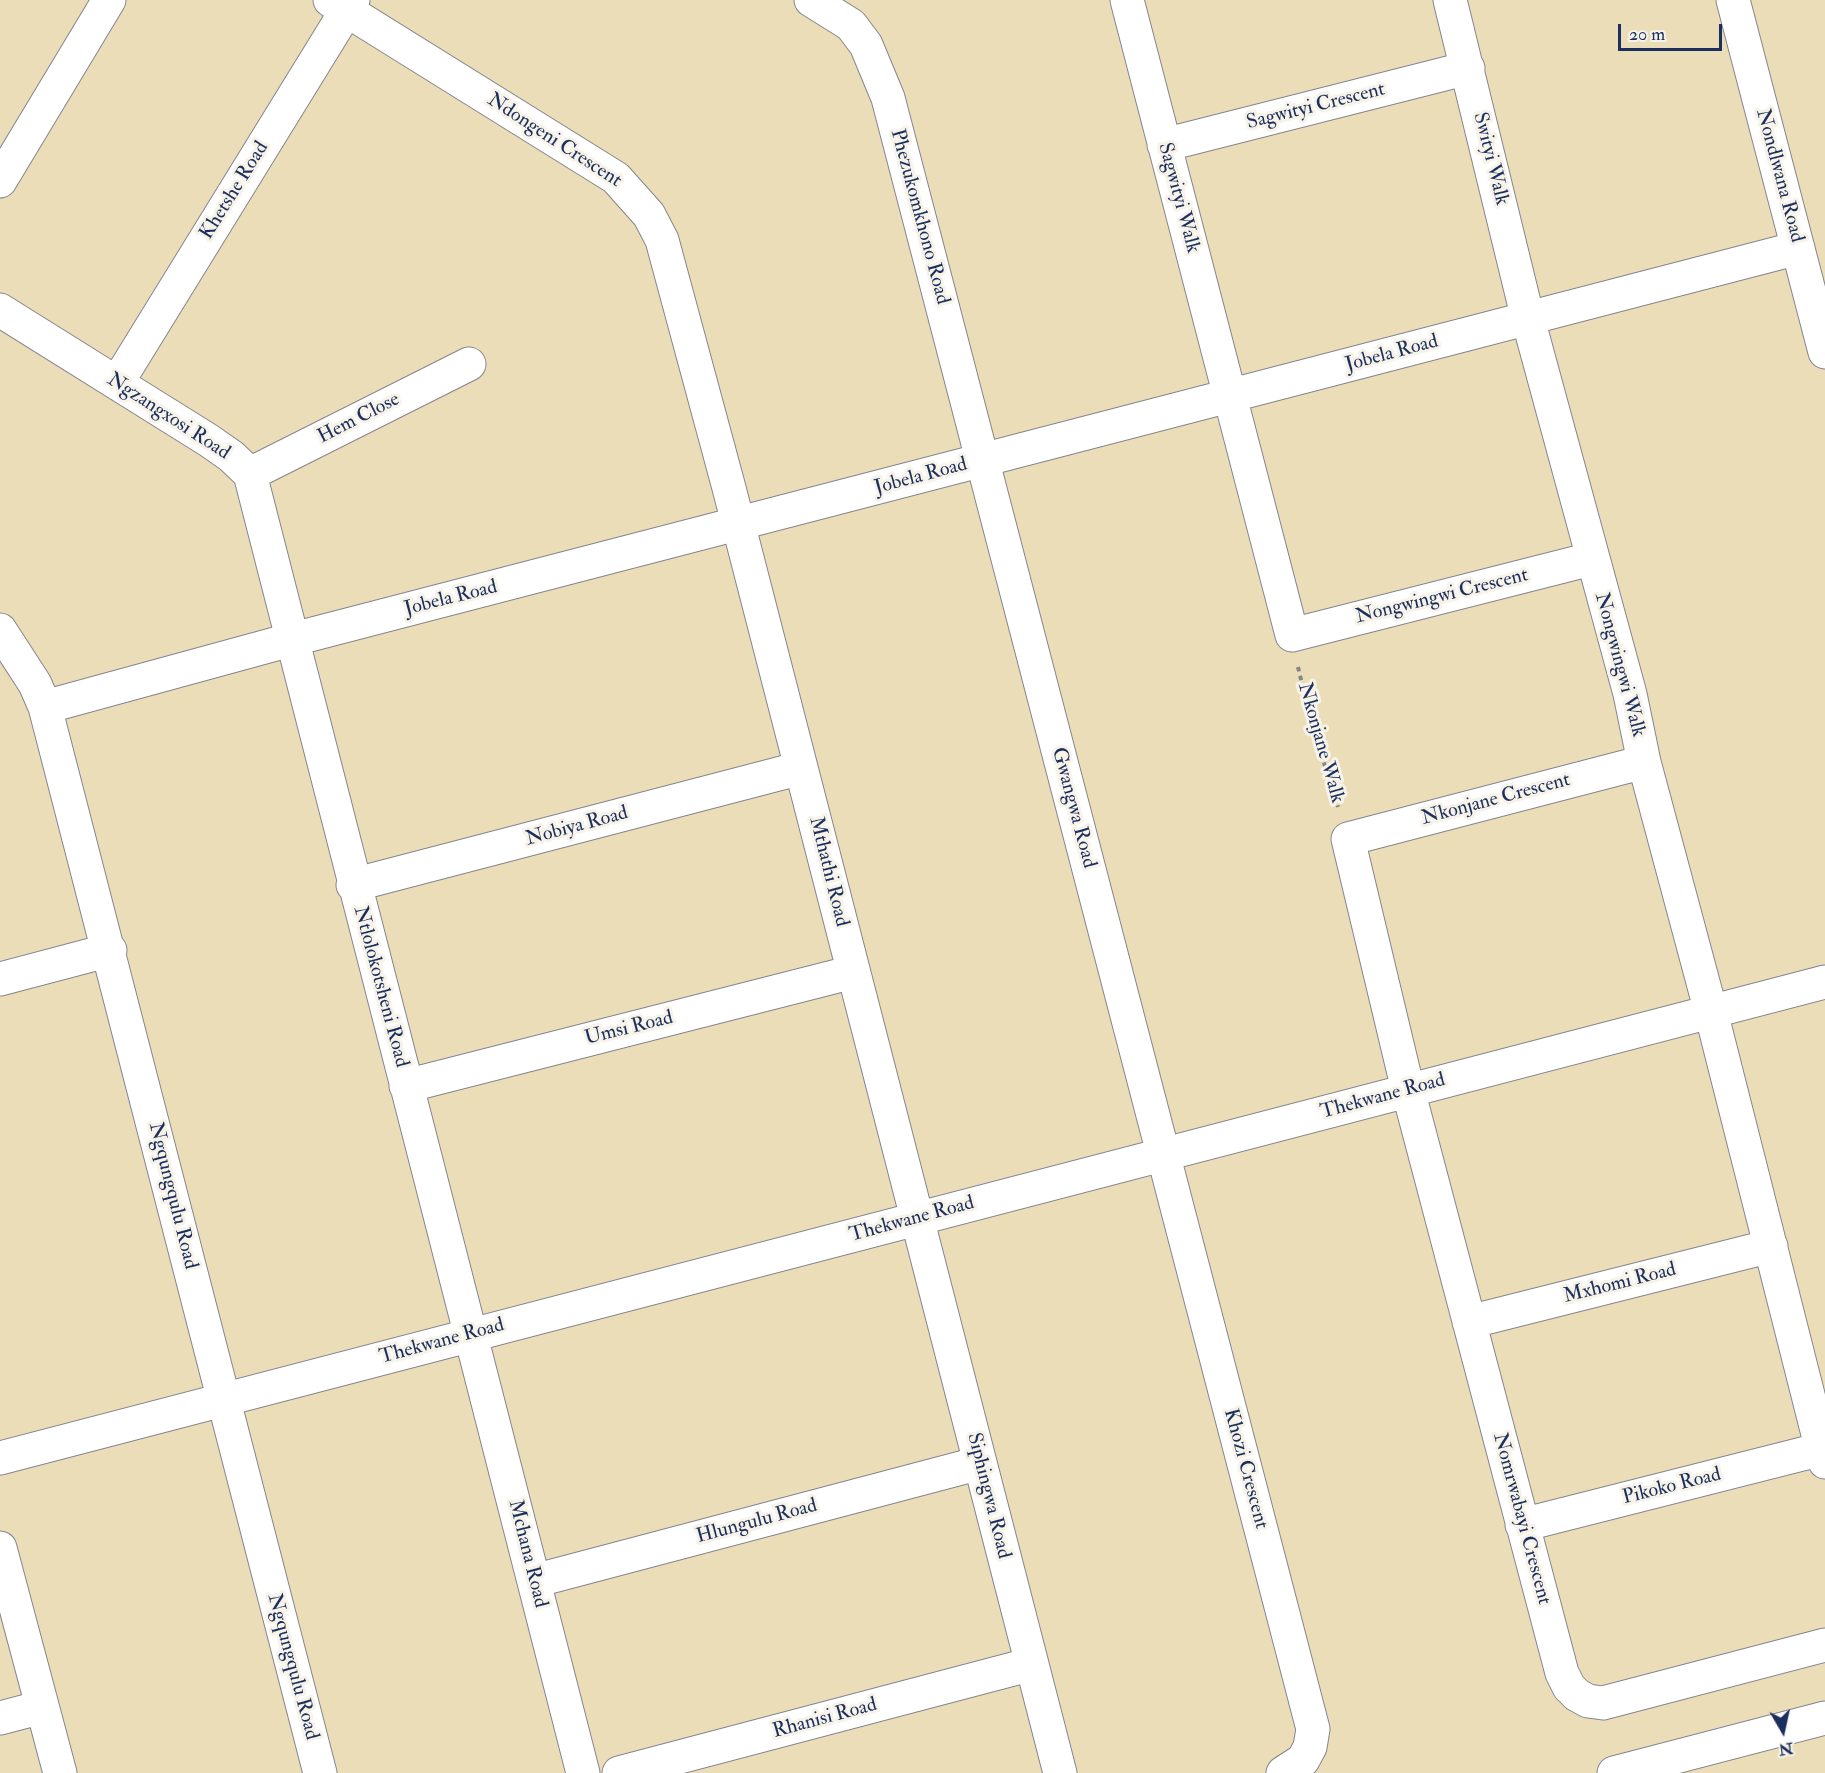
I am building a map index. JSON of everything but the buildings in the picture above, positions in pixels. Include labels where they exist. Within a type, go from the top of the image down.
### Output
[{"type":"street","points":[[0,181],[109,0]]},
{"type":"street","name":"Phezukomkhono Road","points":[[811,0],[850,25],[866,45],[877,67],[888,98],[983,461]]},
{"type":"street","name":"Sagwityi Walk","points":[[1126,0],[1230,397]]},
{"type":"street","name":"Swityi Walk","points":[[1450,0],[1528,318]]},
{"type":"street","name":"Nondlwana Road","points":[[1733,0],[1825,352]]},
{"type":"street","name":"Khetshe Road","points":[[117,383],[343,3]]},
{"type":"street","name":"Ndongeni Crescent","points":[[343,3],[616,178],[649,215],[662,240],[738,525]]},
{"type":"street","name":"Sagwityi Crescent","points":[[1164,145],[1468,68]]},
{"type":"street","name":"Jobela Road","points":[[45,707],[290,640],[1798,248]]},
{"type":"street","name":"Ngzangxosi Road","points":[[0,310],[208,440],[231,456],[250,474],[290,640]]},
{"type":"street","name":"Nongwingwi Walk","points":[[1528,318],[1591,559],[1630,694],[1644,762],[1711,1012]]},
{"type":"street","name":"Hem Close","points":[[250,474],[469,364]]},
{"type":"street","points":[[1230,397],[1292,635]]},
{"type":"street","name":"Gwangwa Road","points":[[983,461],[1163,1154]]},
{"type":"street","name":"Mthathi Road","points":[[738,525],[917,1218]]},
{"type":"street","name":"Nongwingwi Crescent","points":[[1292,635],[1591,559]]},
{"type":"street","name":"Ngqungqulu Road","points":[[0,630],[35,684],[45,707],[110,950],[320,1773]]},
{"type":"street","name":"Ntlolokotsheni Road","points":[[290,640],[470,1335]]},
{"type":"street","name":"Nkonjane Crescent","points":[[1348,839],[1644,762]]},
{"type":"street","name":"Nobiya Road","points":[[353,885],[801,768]]},
{"type":"street","points":[[1348,839],[1408,1090]]},
{"type":"street","points":[[0,979],[110,950]]},
{"type":"street","name":"Umsi Road","points":[[406,1086],[853,972]]},
{"type":"street","name":"Thekwane Road","points":[[0,1458],[1825,982]]},
{"type":"street","points":[[1711,1012],[1824,1455]]},
{"type":"street","name":"Nomrwabayi Crescent","points":[[1408,1090],[1562,1673],[1577,1695],[1588,1701],[1602,1703],[1825,1645]]},
{"type":"street","name":"Khozi Crescent","points":[[1163,1154],[1313,1729],[1310,1747],[1303,1760],[1283,1773]]},
{"type":"street","name":"Siphingwa Road","points":[[917,1218],[1060,1773]]},
{"type":"street","name":"Mxhomi Road","points":[[1469,1322],[1771,1246]]},
{"type":"street","name":"Mchana Road","points":[[470,1335],[583,1773]]},
{"type":"street","name":"Pikoko Road","points":[[1522,1526],[1824,1455]]},
{"type":"street","name":"Hlungulu Road","points":[[534,1581],[980,1463]]},
{"type":"street","points":[[0,1548],[60,1773]]},
{"type":"street","name":"Rhanisi Road","points":[[619,1773],[1032,1664]]},
{"type":"street","points":[[0,1718],[42,1707]]},
{"type":"street","points":[[1614,1773],[1825,1718]]},
{"type":"path","name":"Nkonjane Walk","points":[[1292,635],[1312,725],[1348,839]]}]
